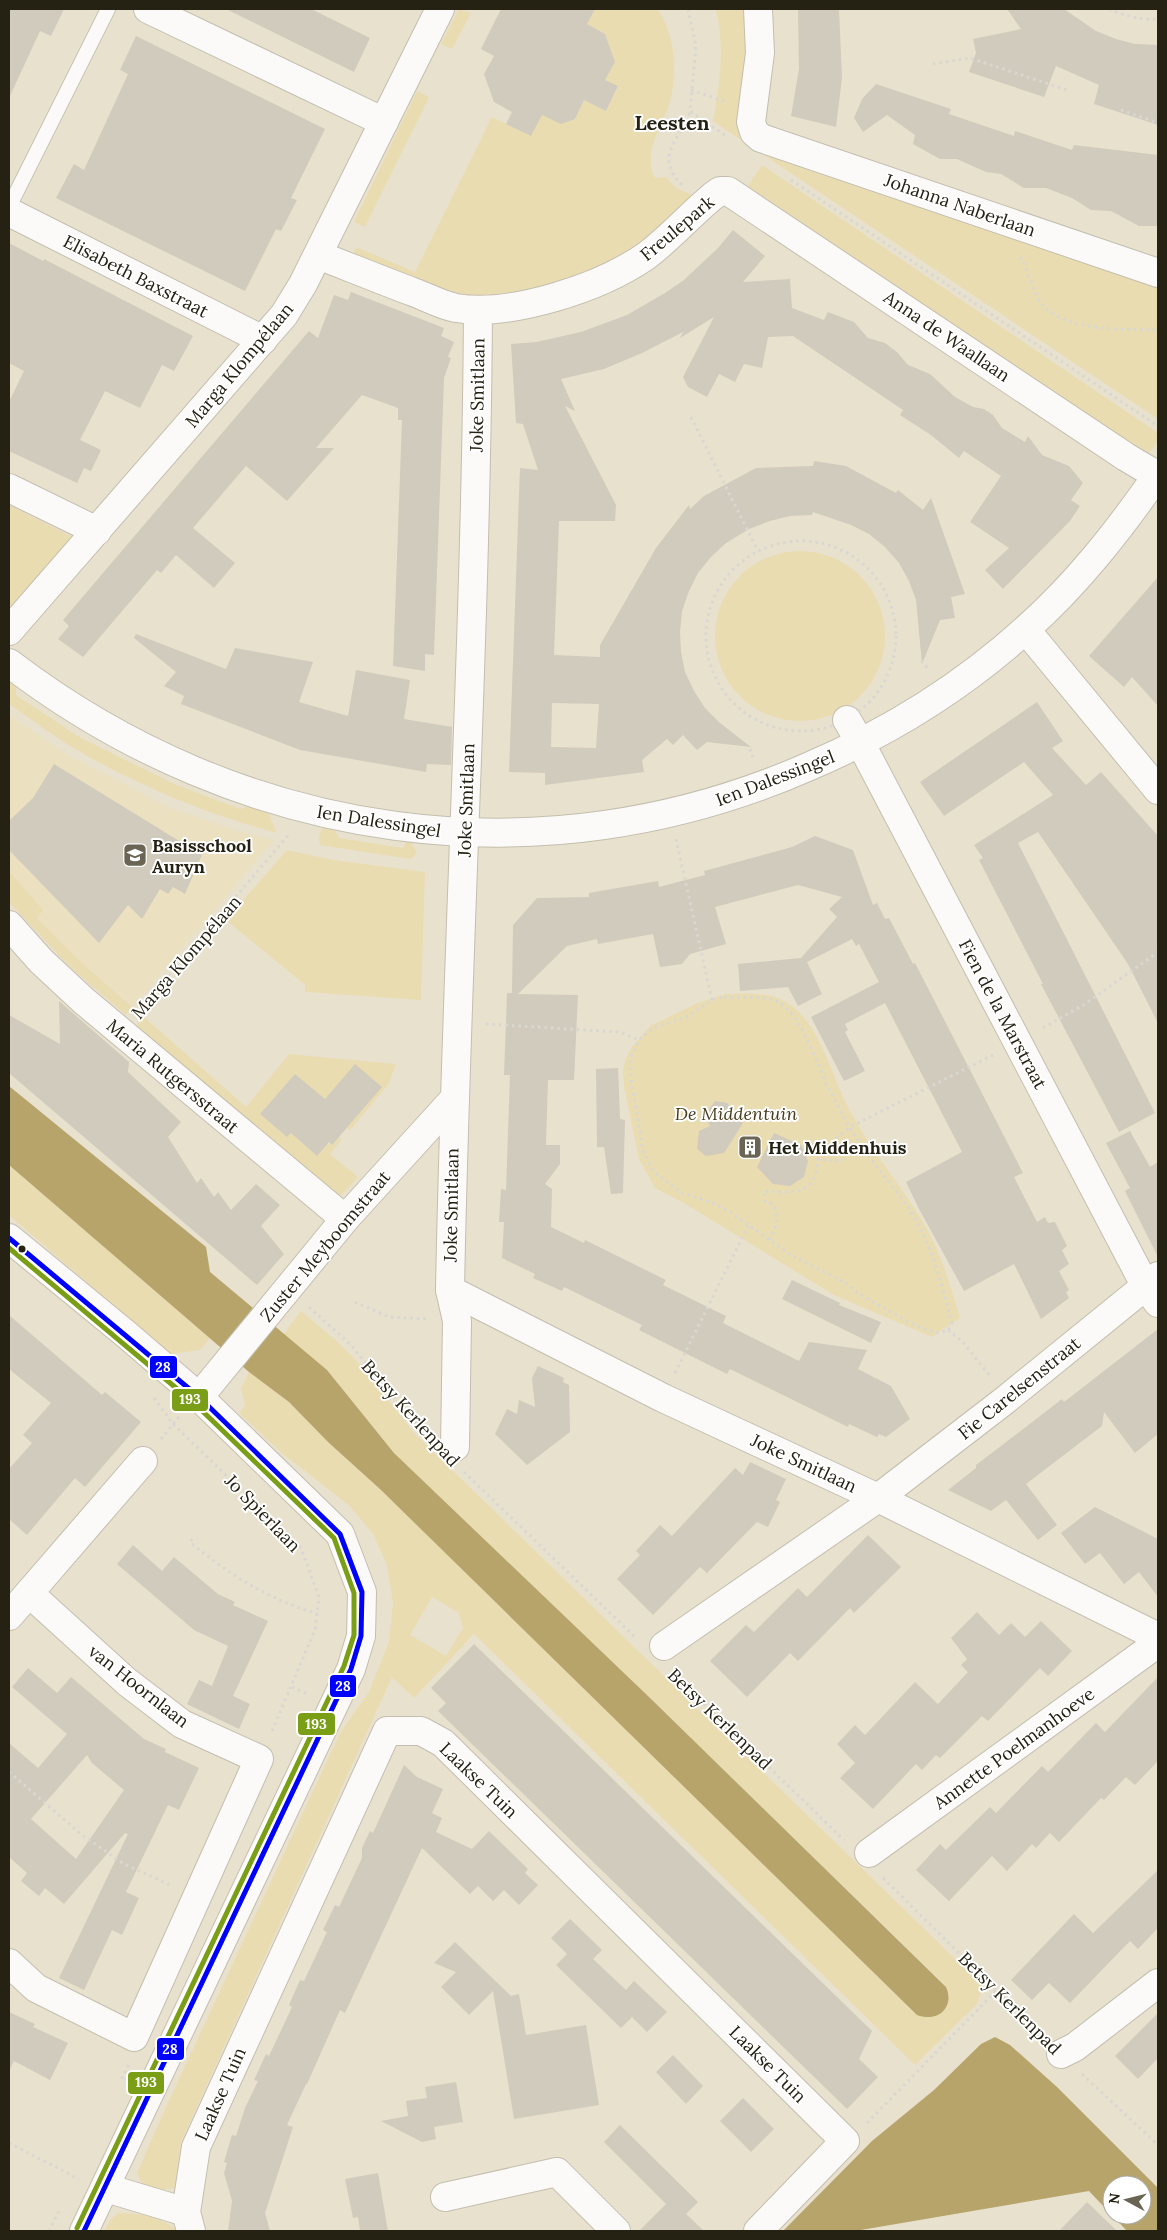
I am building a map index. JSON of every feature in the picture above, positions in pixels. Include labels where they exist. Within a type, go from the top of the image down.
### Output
[{"type":"street","points":[[148,9],[384,122]]},
{"type":"street","name":"Marga Klompélaan","points":[[9,631],[284,315],[318,256],[440,9]]},
{"type":"street","points":[[751,111],[760,53],[758,9]]},
{"type":"street","name":"Johanna Naberlaan","points":[[751,111],[754,132],[761,138],[1158,273]]},
{"type":"street","name":"Freulepark","points":[[318,256],[453,307],[478,310],[505,308],[553,298],[613,275],[644,257],[725,195]]},
{"type":"street","name":"Anna de Waallaan","points":[[725,195],[1126,457],[1158,475]]},
{"type":"street","name":"Elisabeth Baxstraat","points":[[9,212],[263,340]]},
{"type":"street","name":"Joke Smitlaan","points":[[458,1458],[457,1321],[450,1290],[454,1098],[477,437],[478,310]]},
{"type":"street","name":"Ien Dalessingel","points":[[9,663],[66,704],[139,747],[228,786],[304,809],[384,825],[464,832],[543,831],[602,826],[670,814],[718,802],[764,786],[861,744],[947,692],[1026,630],[1086,568],[1118,531],[1158,475]]},
{"type":"street","points":[[9,488],[97,531]]},
{"type":"street","points":[[1026,630],[1158,790]]},
{"type":"street","points":[[846,720],[861,744]]},
{"type":"street","name":"Fien de la Marstraat","points":[[861,744],[1154,1288]]},
{"type":"street","name":"Maria Rutgersstraat","points":[[9,925],[41,961],[121,1032],[345,1219]]},
{"type":"street","name":"Zuster Meyboomstraat","points":[[199,1397],[345,1219],[454,1098]]},
{"type":"street","name":"Jo Spierlaan","points":[[9,1238],[199,1397],[340,1534],[362,1592],[361,1636],[351,1669],[84,2231]]},
{"type":"street","name":"Fie Carelsenstraat","points":[[657,1651],[878,1498],[1154,1288]]},
{"type":"street","name":"Joke Smitlaan","points":[[450,1290],[663,1398],[878,1498],[1158,1637]]},
{"type":"street","points":[[9,1616],[143,1461]]},
{"type":"street","name":"van Hoornlaan","points":[[29,1594],[127,1682],[182,1724],[259,1759]]},
{"type":"street","name":"Annette Poelmanhoeve","points":[[865,1857],[1158,1643]]},
{"type":"street","name":"Laakse Tuin","points":[[106,2188],[189,2222],[196,2147],[387,1731],[420,1731],[443,1743],[846,2141]]},
{"type":"street","points":[[9,1963],[36,1988],[134,2037],[259,1759]]},
{"type":"street","points":[[1061,2054],[1075,2047],[1158,1983]]},
{"type":"street","points":[[758,2231],[846,2141]]},
{"type":"street","points":[[445,2197],[557,2172],[616,2231]]},
{"type":"lane","points":[[9,207],[108,9]]},
{"type":"path","points":[[688,9],[696,46],[690,111],[687,121],[671,147],[668,157],[669,168],[682,185],[725,195]]},
{"type":"path","points":[[1110,9],[1145,20],[1158,19]]},
{"type":"path","points":[[933,64],[970,58],[1066,90]]},
{"type":"path","points":[[691,90],[751,111]]},
{"type":"path","points":[[1121,110],[1158,123]]},
{"type":"path","points":[[690,111],[734,142]]},
{"type":"path","points":[[783,175],[1158,426]]},
{"type":"path","points":[[994,216],[1024,263],[1042,305],[1052,312],[1062,318],[1098,327],[1158,330]]},
{"type":"path","points":[[691,418],[758,551]]},
{"type":"path","name":"Ien Dalessingel","points":[[793,542],[813,542],[833,547],[851,555],[867,568],[880,583],[894,620],[896,640],[893,660],[886,679],[875,696],[846,720],[826,728],[797,732],[762,724],[736,706],[726,695],[714,675],[707,652],[706,636],[711,606],[721,584],[736,566],[758,551],[793,542]]},
{"type":"path","name":"Marga Klompélaan","points":[[121,1032],[285,841],[304,809]]},
{"type":"path","points":[[670,814],[712,1000]]},
{"type":"path","points":[[724,997],[742,999],[766,997],[780,1003],[802,1029],[827,1085],[850,1127],[908,1208],[931,1250],[952,1324],[948,1330],[940,1333],[924,1329],[907,1321],[856,1292],[848,1284],[791,1255],[749,1224],[713,1203],[682,1193],[653,1171],[643,1152],[630,1073],[631,1058],[639,1040],[653,1028],[687,1017],[712,1000],[724,997]]},
{"type":"path","points":[[458,1022],[618,1032],[639,1040]]},
{"type":"path","points":[[769,1240],[776,1226],[777,1213],[774,1205],[765,1201],[764,1191],[799,1190],[811,1184],[815,1176],[818,1159],[842,1161],[842,1152],[834,1140],[850,1127]]},
{"type":"path","points":[[663,1398],[749,1224]]},
{"type":"path","name":"Betsy Kerlenpad","points":[[288,1289],[351,1345],[430,1439]]},
{"type":"path","points":[[355,1302],[389,1317],[457,1321]]},
{"type":"path","points":[[948,1330],[962,1341],[987,1371],[1004,1401]]},
{"type":"path","name":"Jo Spierlaan","points":[[173,1424],[301,1548],[320,1597],[315,1630],[259,1759]]},
{"type":"path","name":"Betsy Kerlenpad","points":[[458,1458],[657,1651],[1061,2054],[1158,2145]]},
{"type":"path","points":[[192,1539],[190,1542],[221,1568],[252,1586],[299,1608],[318,1614]]},
{"type":"path","points":[[9,1772],[82,1835],[124,1864],[196,1897]]},
{"type":"path","points":[[846,2141],[865,2125],[998,1990]]},
{"type":"path","points":[[9,2144],[76,2178]]},
{"type":"shaded area","name":"Basisschool Auryn","points":[[9,715],[70,756],[170,808],[241,832],[274,840],[132,1007],[82,963],[37,918],[42,910],[9,871]]},
{"type":"shaded area","points":[[9,1086],[206,1247],[210,1272],[327,1370],[394,1453],[648,1696],[946,1987],[948,2001],[943,2012],[932,2017],[917,2015],[289,1402],[249,1372],[9,1165]]},
{"type":"shaded area","points":[[995,2037],[1010,2045],[1057,2087],[1145,2175],[1102,2175],[1102,2205],[1089,2191],[855,2231],[783,2231],[872,2141],[934,2090],[981,2044]]},
{"type":"shaded area","points":[[1152,2182],[1158,2188],[1158,2231],[1127,2231],[1121,2225],[1152,2225]]},
{"type":"green space","points":[[459,9],[471,13],[452,49],[441,44]]},
{"type":"green space","points":[[587,9],[657,9],[668,29],[674,63],[673,87],[668,108],[652,148],[651,168],[655,178],[666,177],[676,188],[697,197],[681,217],[611,266],[534,290],[503,293],[472,304],[357,257],[354,252],[356,247],[415,272],[492,117],[531,136],[542,115],[575,119],[584,100],[606,111],[618,87],[605,80],[615,62],[605,34],[587,24],[593,12]]},
{"type":"green space","points":[[716,9],[749,9],[751,35],[739,123],[1158,286],[1158,419],[713,121],[718,93],[721,51]]},
{"type":"green space","points":[[417,91],[429,97],[365,227],[354,222]]},
{"type":"green space","points":[[762,165],[1158,433],[1153,448],[1146,455],[748,186]]},
{"type":"green space","points":[[9,505],[76,539],[9,615]]},
{"type":"green space","points":[[792,551],[808,551],[840,561],[854,570],[866,582],[875,596],[881,611],[885,636],[881,661],[875,676],[866,690],[854,702],[840,711],[825,717],[808,721],[792,721],[760,711],[746,702],[734,690],[725,676],[719,661],[715,644],[715,628],[725,596],[734,582],[746,570],[760,561],[775,555]]},
{"type":"green space","points":[[9,680],[16,682],[16,695],[81,738],[172,783],[240,809],[253,805],[267,810],[277,833],[224,817],[173,798],[75,749],[9,704]]},
{"type":"green space","points":[[326,825],[333,827],[339,838],[403,848],[407,841],[410,841],[416,851],[415,856],[410,859],[320,845],[320,834]]},
{"type":"green space","points":[[287,850],[333,860],[425,872],[421,1000],[305,992],[305,985],[226,920]]},
{"type":"green space","points":[[9,871],[43,910],[37,918],[82,963],[132,1007],[126,1015],[70,967],[9,902]]},
{"type":"green space","name":"De Middentuin","points":[[726,994],[760,994],[785,1001],[811,1027],[826,1055],[850,1111],[868,1141],[918,1214],[942,1261],[960,1318],[932,1337],[834,1295],[684,1203],[655,1188],[639,1159],[624,1086],[623,1069],[626,1058],[632,1047],[650,1026],[700,1002]]},
{"type":"green space","points":[[144,1017],[246,1107],[289,1054],[396,1064],[388,1085],[350,1130],[347,1128],[381,1087],[325,1106],[322,1097],[295,1074],[260,1114],[287,1137],[291,1133],[332,1145],[339,1137],[342,1139],[330,1154],[358,1177],[339,1198],[137,1026]]},
{"type":"green space","points":[[9,1165],[210,1338],[200,1350],[170,1354],[9,1215]]},
{"type":"green space","points":[[301,1311],[338,1342],[361,1366],[415,1434],[983,1986],[977,2004],[915,2065],[474,1634],[414,1698],[392,1677],[181,2142],[176,2188],[158,2190],[143,2185],[137,2173],[167,2105],[340,1733],[369,1692],[389,1642],[393,1603],[387,1565],[373,1534],[350,1506],[283,1454],[239,1413],[245,1406],[241,1388],[249,1372],[289,1402],[328,1442],[381,1490],[949,1994],[946,1986],[648,1696],[394,1453],[327,1370],[283,1335]],"holes":[[[432,1597],[459,1613],[463,1628],[446,1656],[410,1635]]]},
{"type":"green space","points":[[118,2213],[155,2218],[169,2225],[175,2231],[104,2231],[110,2220]]},
{"type":"building","points":[[9,9],[64,9],[51,36],[40,31],[9,98]]},
{"type":"building","points":[[226,9],[311,9],[370,38],[354,72]]},
{"type":"building","points":[[501,9],[595,9],[587,24],[605,34],[615,62],[605,80],[618,86],[606,111],[584,100],[575,119],[561,124],[542,115],[531,136],[506,124],[512,112],[494,102],[484,74],[494,56],[481,49]]},
{"type":"building","points":[[798,9],[839,9],[842,78],[836,127],[791,116],[799,69]]},
{"type":"building","points":[[1007,9],[1064,9],[1096,31],[1116,39],[1135,44],[1158,45],[1158,125],[1094,104],[1099,85],[1056,66],[1044,97],[969,72],[976,53],[973,39],[1021,29]]},
{"type":"building","points":[[136,36],[325,129],[291,198],[297,200],[281,231],[276,229],[245,291],[56,198],[74,164],[84,170],[128,74],[120,70]]},
{"type":"building","points":[[876,84],[951,109],[949,114],[1014,136],[1015,131],[1072,150],[1074,145],[1158,155],[1158,226],[1139,226],[1111,211],[1091,210],[1072,198],[1046,188],[1024,188],[1001,174],[986,172],[957,159],[940,159],[913,144],[915,135],[887,115],[863,132],[854,118],[862,99]]},
{"type":"building","points":[[733,230],[765,256],[743,282],[790,279],[792,308],[824,320],[828,312],[854,322],[868,338],[885,343],[897,352],[908,365],[930,374],[955,397],[973,407],[984,409],[993,415],[1002,428],[1025,442],[1028,436],[1042,455],[1069,466],[1083,483],[1071,500],[1080,506],[1070,521],[1003,589],[985,570],[1009,548],[970,522],[1001,476],[964,451],[959,458],[931,435],[900,415],[903,410],[793,336],[768,337],[762,368],[744,364],[735,382],[719,374],[707,397],[688,387],[683,377],[714,317],[680,338],[683,332],[642,353],[604,369],[561,379],[575,411],[565,406],[616,505],[615,521],[559,521],[554,655],[600,657],[600,645],[656,548],[689,505],[690,509],[704,496],[756,468],[813,466],[814,461],[846,466],[896,493],[898,490],[923,510],[931,498],[965,594],[951,597],[955,618],[940,620],[922,664],[916,600],[909,581],[899,563],[885,547],[869,534],[851,525],[813,512],[812,515],[790,516],[749,529],[726,543],[698,573],[682,611],[680,632],[685,672],[694,691],[705,708],[720,723],[751,747],[707,742],[697,750],[683,735],[673,745],[667,739],[642,760],[644,772],[545,785],[545,773],[509,772],[520,468],[538,470],[523,424],[516,423],[511,344],[536,342],[581,332],[627,315],[684,280],[718,248]],"holes":[[[552,703],[599,704],[596,748],[551,747]]]},
{"type":"building","points":[[9,243],[43,261],[44,259],[193,336],[174,371],[162,365],[140,408],[105,391],[80,440],[101,450],[91,471],[84,468],[77,483],[9,451],[9,402],[24,371],[9,363]]},
{"type":"building","points":[[351,292],[444,328],[441,336],[454,342],[448,357],[451,358],[444,378],[434,655],[425,654],[425,671],[393,666],[402,420],[398,420],[398,408],[362,395],[316,448],[334,448],[287,501],[246,466],[193,528],[235,563],[214,588],[176,555],[161,573],[157,570],[83,657],[58,639],[69,626],[63,620],[309,331],[318,338],[334,295],[348,300]]},
{"type":"building","points":[[1158,577],[1158,706],[1132,677],[1124,687],[1089,656]]},
{"type":"building","points":[[136,634],[226,669],[235,648],[313,662],[299,702],[348,716],[356,670],[410,680],[404,719],[452,727],[451,765],[427,764],[426,772],[300,750],[181,704],[184,696],[164,686],[176,672],[134,638]]},
{"type":"building","points":[[1037,702],[1063,741],[1052,748],[1086,785],[1101,772],[1158,836],[1158,1023],[1128,964],[1038,832],[1018,843],[1155,1113],[1119,1132],[1041,984],[1043,984],[979,860],[983,858],[974,845],[1053,795],[1024,762],[944,816],[920,782]]},
{"type":"building","points":[[54,764],[202,855],[185,894],[173,887],[168,894],[160,889],[142,919],[128,905],[99,943],[9,850],[9,821],[33,798]]},
{"type":"building","points":[[815,836],[853,850],[873,905],[877,903],[885,919],[889,918],[913,964],[915,963],[1023,1173],[1014,1177],[1037,1222],[1045,1217],[1048,1223],[1055,1222],[1067,1246],[1062,1250],[1069,1264],[1059,1271],[1069,1290],[1066,1292],[1069,1298],[1041,1319],[1014,1264],[964,1291],[918,1207],[906,1182],[962,1152],[885,1003],[845,1024],[848,1030],[845,1032],[865,1071],[844,1081],[811,1017],[879,982],[859,944],[856,946],[852,939],[807,962],[822,994],[798,1006],[788,987],[740,991],[738,964],[801,958],[837,917],[829,909],[842,897],[798,885],[715,907],[726,944],[690,954],[682,964],[660,967],[653,934],[598,944],[597,939],[567,946],[518,994],[578,995],[574,1080],[548,1080],[546,1145],[560,1145],[560,1164],[545,1184],[552,1189],[551,1227],[584,1243],[585,1240],[666,1280],[663,1285],[726,1316],[723,1323],[799,1361],[809,1342],[867,1350],[858,1369],[891,1386],[910,1419],[886,1437],[879,1434],[877,1437],[849,1424],[848,1427],[730,1369],[727,1374],[639,1330],[642,1325],[564,1287],[562,1291],[533,1278],[535,1274],[502,1258],[504,1222],[499,1222],[501,1189],[506,1190],[510,1075],[504,1075],[507,993],[512,993],[513,925],[537,898],[589,897],[589,893],[658,881],[659,887],[705,875],[704,871],[792,847]]},
{"type":"building","points":[[59,1001],[129,1062],[128,1072],[181,1122],[168,1137],[197,1183],[201,1178],[214,1197],[218,1192],[231,1210],[256,1184],[280,1205],[261,1226],[284,1254],[257,1285],[9,1073],[9,1015],[60,1044]]},
{"type":"building","points":[[355,1064],[382,1087],[332,1145],[329,1142],[317,1156],[291,1133],[287,1137],[260,1114],[295,1074],[325,1099]]},
{"type":"building","points":[[618,1068],[620,1119],[625,1120],[623,1193],[611,1194],[604,1147],[597,1147],[596,1069]]},
{"type":"building","points":[[715,1101],[727,1103],[743,1123],[724,1153],[706,1156],[697,1149],[699,1131],[710,1126],[704,1116]]},
{"type":"building","points":[[1130,1131],[1150,1167],[1158,1162],[1158,1257],[1125,1191],[1130,1188],[1106,1143]]},
{"type":"building","points":[[774,1133],[801,1145],[808,1161],[804,1177],[790,1186],[773,1184],[757,1167]]},
{"type":"building","points":[[792,1280],[840,1303],[839,1305],[881,1322],[871,1343],[782,1299]]},
{"type":"building","points":[[9,1315],[102,1395],[105,1392],[141,1422],[85,1487],[75,1478],[27,1535],[9,1519],[9,1469],[32,1443],[23,1435],[51,1403],[9,1369]]},
{"type":"building","points":[[1158,1329],[1158,1434],[1135,1453],[1104,1412],[1102,1426],[1026,1484],[1057,1525],[1038,1540],[1006,1500],[991,1511],[948,1490],[976,1468],[976,1465],[1062,1399],[1064,1402]]},
{"type":"building","points":[[538,1366],[564,1378],[563,1382],[569,1385],[570,1432],[527,1465],[495,1434],[507,1409],[517,1414],[519,1400],[535,1407],[532,1378]]},
{"type":"building","points":[[750,1462],[786,1479],[776,1500],[780,1502],[768,1527],[757,1522],[707,1573],[700,1567],[653,1615],[617,1579],[640,1555],[636,1551],[660,1525],[672,1536],[735,1468],[743,1475]]},
{"type":"building","points":[[1095,1507],[1158,1539],[1158,1597],[1139,1572],[1124,1584],[1100,1553],[1085,1564],[1061,1533]]},
{"type":"building","points":[[868,1535],[901,1567],[854,1613],[850,1608],[798,1661],[790,1653],[747,1697],[710,1661],[746,1625],[754,1632],[798,1588],[807,1597]]},
{"type":"building","points":[[133,1545],[162,1571],[174,1557],[218,1594],[235,1602],[233,1605],[268,1621],[233,1696],[250,1704],[239,1729],[187,1704],[199,1680],[212,1686],[228,1646],[194,1630],[117,1564]]},
{"type":"building","points":[[977,1612],[999,1635],[1011,1623],[1025,1637],[1041,1621],[1072,1651],[1048,1676],[1040,1668],[988,1721],[982,1716],[940,1758],[936,1755],[922,1770],[916,1764],[873,1809],[840,1778],[855,1763],[837,1744],[855,1725],[865,1735],[915,1682],[938,1704],[968,1672],[961,1665],[967,1659],[951,1638]]},
{"type":"building","points":[[474,1644],[872,2031],[859,2059],[878,2077],[847,2109],[438,1711],[446,1703],[431,1688]]},
{"type":"building","points":[[28,1668],[57,1693],[71,1677],[144,1739],[166,1749],[165,1752],[199,1768],[179,1810],[168,1805],[126,1892],[139,1898],[122,1935],[112,1930],[84,1990],[59,1978],[128,1834],[125,1833],[64,1904],[45,1888],[39,1896],[21,1881],[27,1873],[9,1857],[9,1743],[38,1768],[67,1734],[12,1687]],"holes":[[[87,1755],[92,1763],[124,1790],[76,1859],[31,1819]]]},
{"type":"building","points":[[1158,1677],[1158,1761],[1135,1785],[1126,1777],[1104,1800],[1101,1798],[1059,1842],[1050,1833],[1036,1848],[1032,1844],[1007,1871],[992,1856],[949,1901],[916,1870],[940,1844],[946,1850],[990,1807],[996,1813],[1042,1766],[1048,1772],[1096,1723],[1105,1732]]},
{"type":"building","points":[[404,1765],[417,1777],[443,1789],[432,1813],[442,1818],[436,1832],[472,1849],[489,1831],[528,1869],[525,1873],[538,1885],[519,1905],[504,1890],[493,1901],[478,1886],[470,1894],[422,1848],[345,2013],[340,2010],[287,2125],[293,2127],[265,2213],[270,2231],[228,2231],[232,2201],[224,2173],[227,2163],[224,2162],[232,2135],[236,2136],[245,2108],[258,2081],[254,2080],[266,2054],[269,2056],[292,2007],[289,2005],[300,1980],[304,1981],[327,1932],[323,1930],[335,1905],[339,1907],[362,1858],[362,1848],[370,1831],[373,1833]]},
{"type":"building","points":[[1158,1870],[1158,1928],[1138,1949],[1130,1941],[1070,2003],[1049,1983],[1032,2000],[1011,1980],[1074,1914],[1093,1933]]},
{"type":"building","points":[[570,1919],[602,1950],[593,1959],[626,1990],[634,1981],[667,2012],[647,2032],[632,2017],[621,2028],[556,1965],[567,1954],[551,1938]]},
{"type":"building","points":[[455,1942],[511,1996],[519,1994],[526,2035],[586,2025],[599,2105],[514,2119],[493,1991],[469,2015],[441,1987],[456,1972],[434,1963]]},
{"type":"building","points":[[9,2012],[35,2024],[33,2027],[68,2043],[50,2080],[14,2061],[9,2071]]},
{"type":"building","points":[[1158,2013],[1158,2058],[1138,2079],[1115,2056]]},
{"type":"building","points":[[673,2055],[703,2086],[686,2104],[656,2072]]},
{"type":"building","points":[[456,2082],[463,2122],[434,2127],[436,2139],[422,2142],[381,2121],[408,2116],[406,2101],[427,2098],[425,2087]]},
{"type":"building","points":[[743,2098],[774,2129],[751,2152],[720,2121]]},
{"type":"building","points":[[620,2125],[698,2202],[686,2214],[704,2231],[639,2231],[666,2204],[604,2142]]},
{"type":"building","points":[[378,2173],[388,2231],[360,2231],[358,2217],[353,2218],[345,2179]]},
{"type":"building","points":[[1087,2202],[1102,2216],[1102,2225],[1111,2225],[1117,2231],[1059,2231]]},
{"type":"transit line","name":"28","points":[[9,1238],[199,1397],[340,1534],[362,1592],[361,1636],[351,1669],[84,2231]]},
{"type":"transit line","name":"193","points":[[9,1248],[194,1403],[334,1538],[354,1593],[354,1635],[344,1666],[77,2228]]},
{"type":"place","name":"Basisschool Auryn","points":[[135,855]]},
{"type":"place","name":"Het Middenhuis","points":[[750,1147]]},
{"type":"district","name":"Leesten","points":[[672,122]]}]
